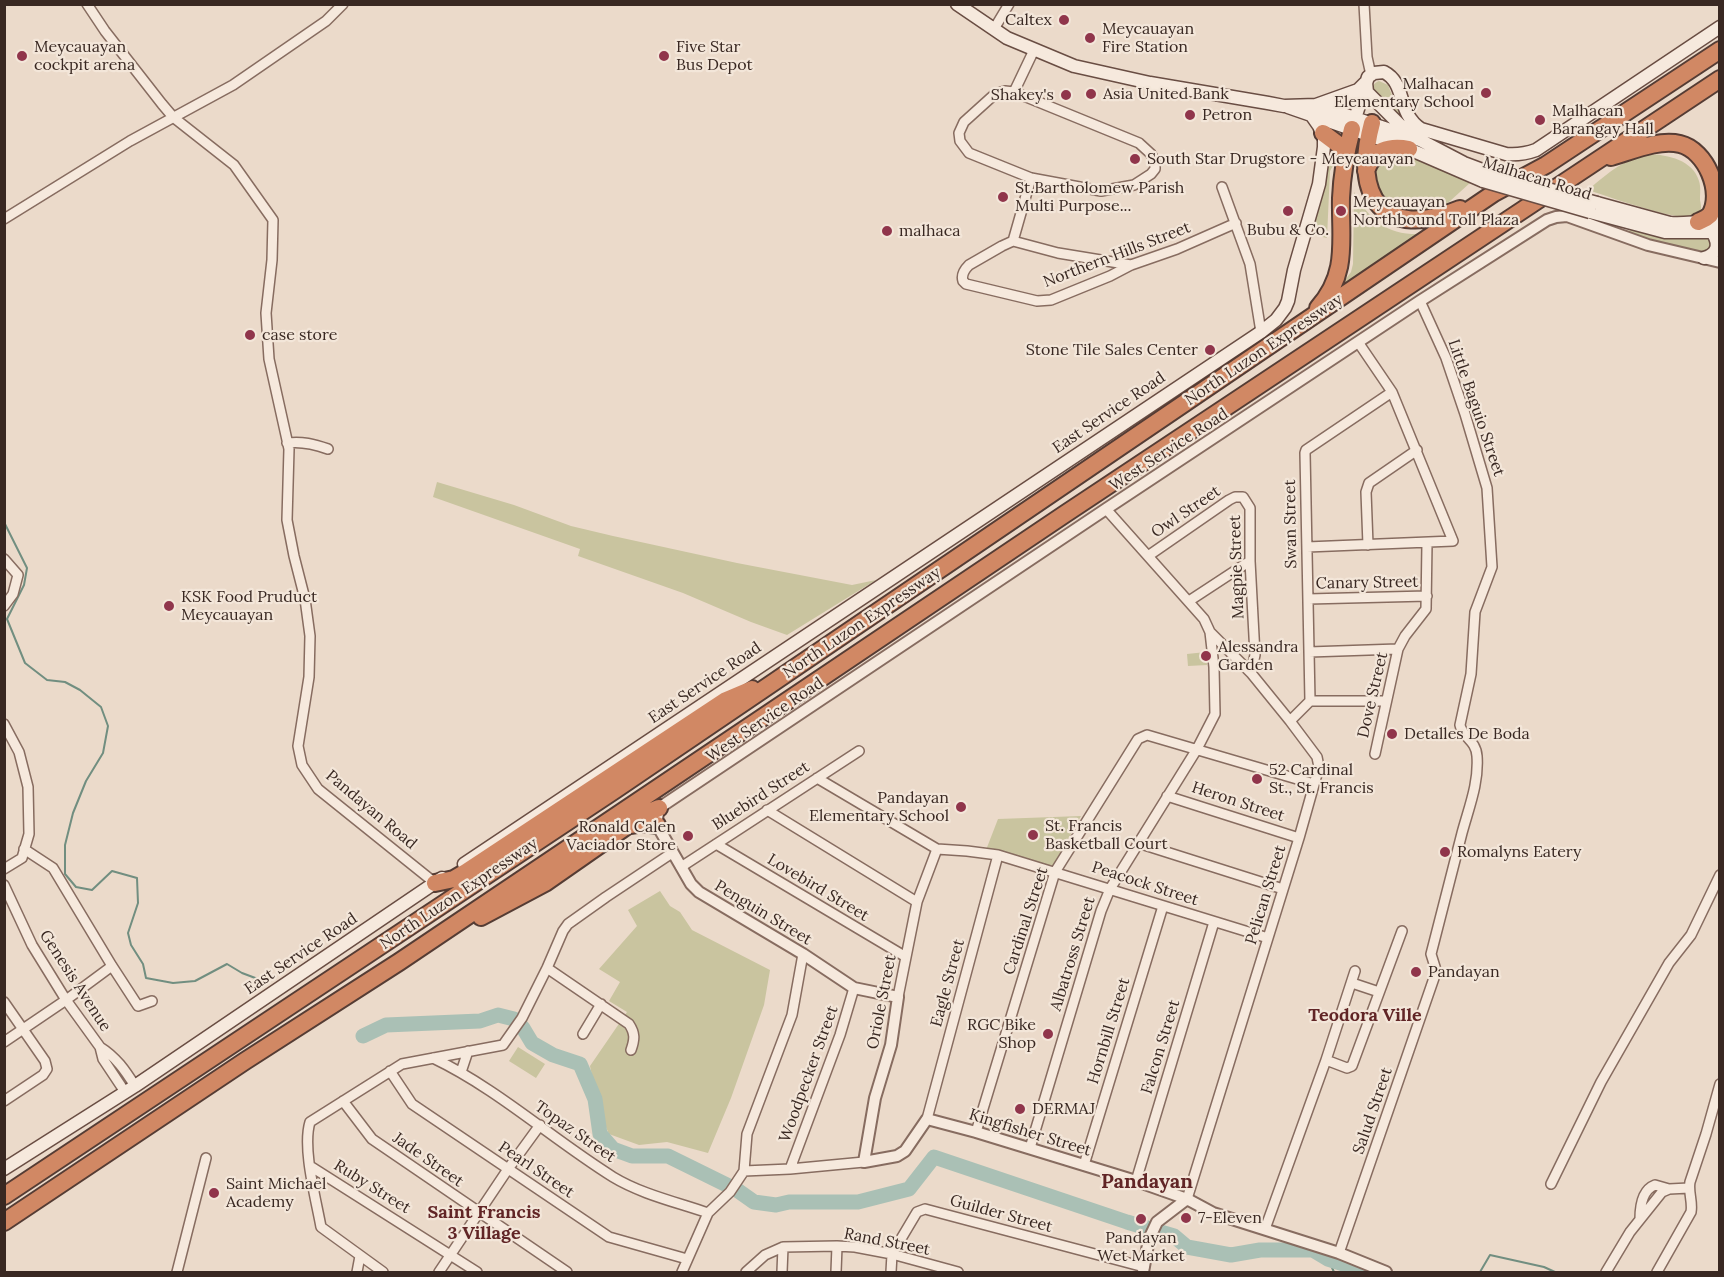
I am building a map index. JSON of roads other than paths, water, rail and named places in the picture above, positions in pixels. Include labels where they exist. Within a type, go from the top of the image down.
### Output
[{"type":"highway","name":"North Luzon Expressway","points":[[4,1196],[788,673],[1211,386],[1306,321],[1488,182],[1546,165],[1719,50]]},
{"type":"highway","name":"North Luzon Expressway","points":[[4,1222],[245,1061],[399,962],[627,807],[1719,79]]},
{"type":"highway","points":[[1306,321],[1322,304],[1338,271],[1342,251],[1341,200],[1346,154],[1353,123]]},
{"type":"highway","points":[[1370,129],[1365,172],[1368,188],[1379,205],[1392,214],[1408,219],[1451,213],[1488,182]]},
{"type":"highway","points":[[1327,142],[1346,154]]},
{"type":"highway","points":[[1590,164],[1661,144],[1681,144],[1693,150],[1712,170],[1718,188],[1713,211],[1698,222]]},
{"type":"highway","points":[[1365,172],[1369,162],[1382,151],[1396,146],[1415,145]]},
{"type":"highway","points":[[435,883],[454,879],[466,872],[726,700],[788,673]]},
{"type":"highway","points":[[399,962],[545,883],[644,814],[658,817]]},
{"type":"main road","name":"Malhacan Road","points":[[957,4],[1007,38],[1074,66],[1159,84],[1314,111],[1464,163],[1488,182],[1670,223],[1709,221],[1717,230]]},
{"type":"main road","points":[[1369,78],[1353,123],[1327,142],[1314,111],[1358,90],[1369,78],[1377,72],[1384,72],[1393,77],[1405,112],[1421,129],[1515,155],[1536,150],[1719,27]]},
{"type":"main road","points":[[1369,78],[1367,92],[1400,125],[1415,145]]},
{"type":"main road","name":"East Service Road","points":[[4,1169],[130,1089],[1261,332],[1281,314],[1288,301],[1294,270],[1319,184],[1327,142]]},
{"type":"main road","name":"Malhacan Road","points":[[1593,207],[1665,232],[1717,230]]},
{"type":"main road","points":[[1704,258],[1713,254],[1716,249],[1717,230]]},
{"type":"street","name":"Pandayan Road","points":[[87,4],[105,31],[173,117],[234,165],[273,220],[272,260],[266,313],[269,359],[289,449],[287,520],[310,636],[309,677],[298,746],[302,765],[318,789],[435,883]]},
{"type":"street","points":[[4,219],[130,141],[233,85],[326,21],[343,4]]},
{"type":"street","points":[[994,29],[1009,4]]},
{"type":"street","points":[[1364,4],[1369,78]]},
{"type":"street","points":[[1014,92],[1035,50]]},
{"type":"street","points":[[1005,91],[1014,92],[1139,143],[1151,154],[1155,162],[1155,169],[1134,185],[1101,192],[1031,178],[969,153],[960,141],[959,133],[963,122],[995,94],[1005,91]]},
{"type":"street","points":[[1031,178],[1013,241],[1058,253],[1131,265]]},
{"type":"street","points":[[1222,187],[1251,264],[1261,332]]},
{"type":"street","name":"West Service Road","points":[[658,817],[1106,509],[1543,222],[1560,216],[1578,219],[1654,247],[1719,262]]},
{"type":"street","name":"Northern Hills Street","points":[[1013,241],[964,270],[963,282],[1037,301],[1051,300],[1236,223]]},
{"type":"street","name":"Little Baguio Street","points":[[1420,301],[1446,358],[1466,414],[1487,488],[1492,567],[1475,612],[1471,674],[1460,725],[1461,731],[1472,740],[1476,748],[1475,792],[1431,954],[1436,970],[1434,978]]},
{"type":"street","points":[[1307,547],[1453,540],[1392,392],[1358,342]]},
{"type":"street","name":"Swan Street","points":[[1310,701],[1306,450],[1392,392]]},
{"type":"street","points":[[287,443],[314,444],[328,449]]},
{"type":"street","points":[[1368,545],[1366,492],[1369,483],[1417,450]]},
{"type":"street","name":"Owl Street","points":[[1148,556],[1229,500],[1243,497]]},
{"type":"street","name":"Magpie Street","points":[[1243,497],[1250,508],[1250,561],[1255,645],[1251,673]]},
{"type":"street","name":"Albatross Street","points":[[1030,1148],[1101,911],[1110,889],[1197,749],[1215,714],[1214,667],[1210,632],[1204,619],[1106,509]]},
{"type":"street","name":"Dove Street","points":[[1375,754],[1398,649],[1426,609],[1427,543]]},
{"type":"street","points":[[4,559],[18,575],[13,594],[4,606]]},
{"type":"street","points":[[1189,602],[1250,561]]},
{"type":"street","name":"Canary Street","points":[[1308,599],[1427,596]]},
{"type":"street","name":"Pelican Street","points":[[1187,1199],[1319,767],[1317,757],[1290,721],[1251,673],[1210,632]]},
{"type":"street","points":[[1309,652],[1398,649]]},
{"type":"street","points":[[1290,721],[1310,701],[1386,701]]},
{"type":"street","points":[[4,724],[19,752],[28,787],[29,834],[22,858],[4,869]]},
{"type":"street","name":"Cardinal Street","points":[[976,1132],[1055,872],[1138,739],[1147,735],[1314,784]]},
{"type":"street","name":"Bluebird Street","points":[[681,867],[859,751]]},
{"type":"street","name":"Peacock Street","points":[[817,778],[937,849],[998,855],[1268,938]]},
{"type":"street","name":"Heron Street","points":[[1167,796],[1299,838]]},
{"type":"street","points":[[767,810],[917,902]]},
{"type":"street","name":"Penguin Street","points":[[658,817],[672,853],[691,884],[699,892],[803,954],[854,988],[898,997]]},
{"type":"street","points":[[1137,843],[1283,889]]},
{"type":"street","name":"Lovebird Street","points":[[716,844],[906,957]]},
{"type":"street","points":[[24,849],[53,868],[138,1006],[152,1001]]},
{"type":"street","name":"Oriole Street","points":[[864,1162],[875,1098],[891,1046],[898,997],[917,902],[937,849]]},
{"type":"street","points":[[383,1272],[321,1227],[310,1166],[307,1133],[310,1122],[402,1064],[503,1045],[522,1018],[568,924],[672,853]]},
{"type":"street","name":"Eagle Street","points":[[927,1119],[998,855]]},
{"type":"street","points":[[1551,1184],[1601,1082],[1669,963],[1691,935],[1719,875]]},
{"type":"street","name":"Genesis Avenue","points":[[4,885],[32,945],[66,1000],[100,1047],[112,1055],[123,1068],[130,1089]]},
{"type":"street","name":"Hornbill Street","points":[[1084,1165],[1163,906]]},
{"type":"street","name":"Falcon Street","points":[[1136,1181],[1214,922]]},
{"type":"street","points":[[1326,1060],[1347,1068],[1352,1066],[1402,931]]},
{"type":"street","points":[[682,1272],[708,1213],[730,1192],[744,1171],[747,1134],[792,1015],[803,954]]},
{"type":"street","points":[[4,1042],[112,966]]},
{"type":"street","points":[[548,968],[629,1023],[634,1031],[631,1050]]},
{"type":"street","points":[[1265,1229],[1326,1060],[1355,971]]},
{"type":"street","name":"Salud Street","points":[[1339,1253],[1434,978]]},
{"type":"street","points":[[1352,983],[1379,992]]},
{"type":"street","name":"Woodpecker Street","points":[[790,1169],[840,1035],[854,988]]},
{"type":"street","points":[[4,1002],[45,1062],[47,1069],[43,1075],[4,1101]]},
{"type":"street","points":[[583,1034],[601,1004]]},
{"type":"street","points":[[460,1072],[468,1051]]},
{"type":"street","name":"Topaz Street","points":[[433,1058],[460,1072],[540,1125],[614,1178],[636,1189],[708,1213]]},
{"type":"street","name":"Pearl Street","points":[[390,1071],[412,1104],[609,1237],[687,1259]]},
{"type":"street","points":[[1657,1272],[1691,1212],[1689,1188],[1719,1084]]},
{"type":"street","name":"Jade Street","points":[[342,1101],[372,1139],[567,1272]]},
{"type":"street","points":[[744,1171],[864,1162],[897,1156],[905,1151],[927,1119]]},
{"type":"street","name":"Kingfisher Street","points":[[927,1119],[1136,1181],[1187,1199],[1213,1212],[1339,1253],[1386,1272]]},
{"type":"street","points":[[439,1272],[540,1125]]},
{"type":"street","points":[[177,1272],[206,1158]]},
{"type":"street","name":"Ruby Street","points":[[310,1166],[477,1272]]},
{"type":"street","points":[[1606,1272],[1630,1232],[1662,1192],[1669,1189],[1689,1188]]},
{"type":"street","points":[[1143,1270],[1149,1239],[1157,1222],[1187,1199]]},
{"type":"street","name":"Guilder Street","points":[[891,1272],[892,1254],[917,1212],[925,1209],[1143,1270]]},
{"type":"street","points":[[836,1272],[837,1246]]},
{"type":"street","name":"Rand Street","points":[[746,1272],[765,1255],[783,1247],[837,1246],[892,1254],[958,1272]]},
{"type":"street","points":[[782,1272],[783,1247]]},
{"type":"street","points":[[357,1272],[360,1256]]},
{"type":"waterway","points":[[4,522],[27,568],[24,585],[7,619],[25,663],[47,680],[65,682],[80,690],[101,707],[108,726],[103,753],[86,781],[73,813],[65,845],[65,874],[76,887],[92,890],[112,871],[137,878],[138,903],[128,933],[131,945],[143,964],[146,978],[173,983],[195,981],[227,964],[242,973],[266,982]]},
{"type":"waterway","points":[[363,1036],[386,1025],[480,1021],[498,1015],[514,1019],[532,1043],[553,1055],[580,1064],[595,1099],[600,1134],[613,1149],[632,1156],[668,1156],[737,1190],[754,1202],[776,1205],[789,1202],[858,1202],[909,1189],[934,1157],[1174,1236],[1187,1247],[1231,1255],[1260,1250],[1313,1250],[1328,1259],[1368,1272]]},
{"type":"waterway","points":[[1480,1272],[1490,1255],[1544,1267],[1555,1272]]},
{"type":"waterway","points":[[1328,1259],[1334,1272]]},
{"type":"place","name":"Caltex","points":[[1064,20]]},
{"type":"place","name":"Meycauayan Fire Station","points":[[1090,38]]},
{"type":"place","name":"Meycauayan cockpit arena","points":[[22,56]]},
{"type":"place","name":"Five Star Bus Depot","points":[[664,56]]},
{"type":"place","name":"Malhacan Elementary School","points":[[1486,93]]},
{"type":"place","name":"Asia United Bank","points":[[1091,94]]},
{"type":"place","name":"Shakey's","points":[[1066,95]]},
{"type":"place","name":"Petron","points":[[1190,115]]},
{"type":"place","name":"Malhacan Barangay Hall","points":[[1540,120]]},
{"type":"place","name":"South Star Drugstore - Meycauayan","points":[[1135,159]]},
{"type":"place","name":"St.Bartholomew Parish Multi Purpose...","points":[[1003,197]]},
{"type":"place","name":"Bubu & Co.","points":[[1288,211]]},
{"type":"place","name":"Meycauayan Northbound Toll Plaza","points":[[1341,211]]},
{"type":"place","name":"malhaca","points":[[887,231]]},
{"type":"place","name":"case store","points":[[250,335]]},
{"type":"place","name":"Stone Tile Sales Center","points":[[1210,350]]},
{"type":"place","name":"KSK Food Pruduct Meycauayan","points":[[169,606]]},
{"type":"place","name":"Alessandra Garden","points":[[1206,656]]},
{"type":"place","name":"Detalles De Boda","points":[[1392,734]]},
{"type":"place","name":"52 Cardinal St., St. Francis","points":[[1257,779]]},
{"type":"place","name":"Pandayan Elementary School","points":[[961,807]]},
{"type":"place","name":"St. Francis Basketball Court","points":[[1033,835]]},
{"type":"place","name":"Ronald Calen Vaciador Store","points":[[688,836]]},
{"type":"place","name":"Romalyns Eatery","points":[[1445,852]]},
{"type":"place","name":"Pandayan","points":[[1416,972]]},
{"type":"place","name":"RGC Bike Shop","points":[[1048,1034]]},
{"type":"place","name":"DERMAJ","points":[[1020,1109]]},
{"type":"place","name":"Saint Michael Academy","points":[[214,1193]]},
{"type":"place","name":"7-Eleven","points":[[1186,1218]]},
{"type":"place","name":"Pandayan Wet Market","points":[[1141,1219]]},
{"type":"district","name":"Teodora Ville","points":[[1365,1016]]},
{"type":"district","name":"Pandayan","points":[[1147,1182]]},
{"type":"district","name":"Saint Francis 3 Village","points":[[484,1223]]}]
